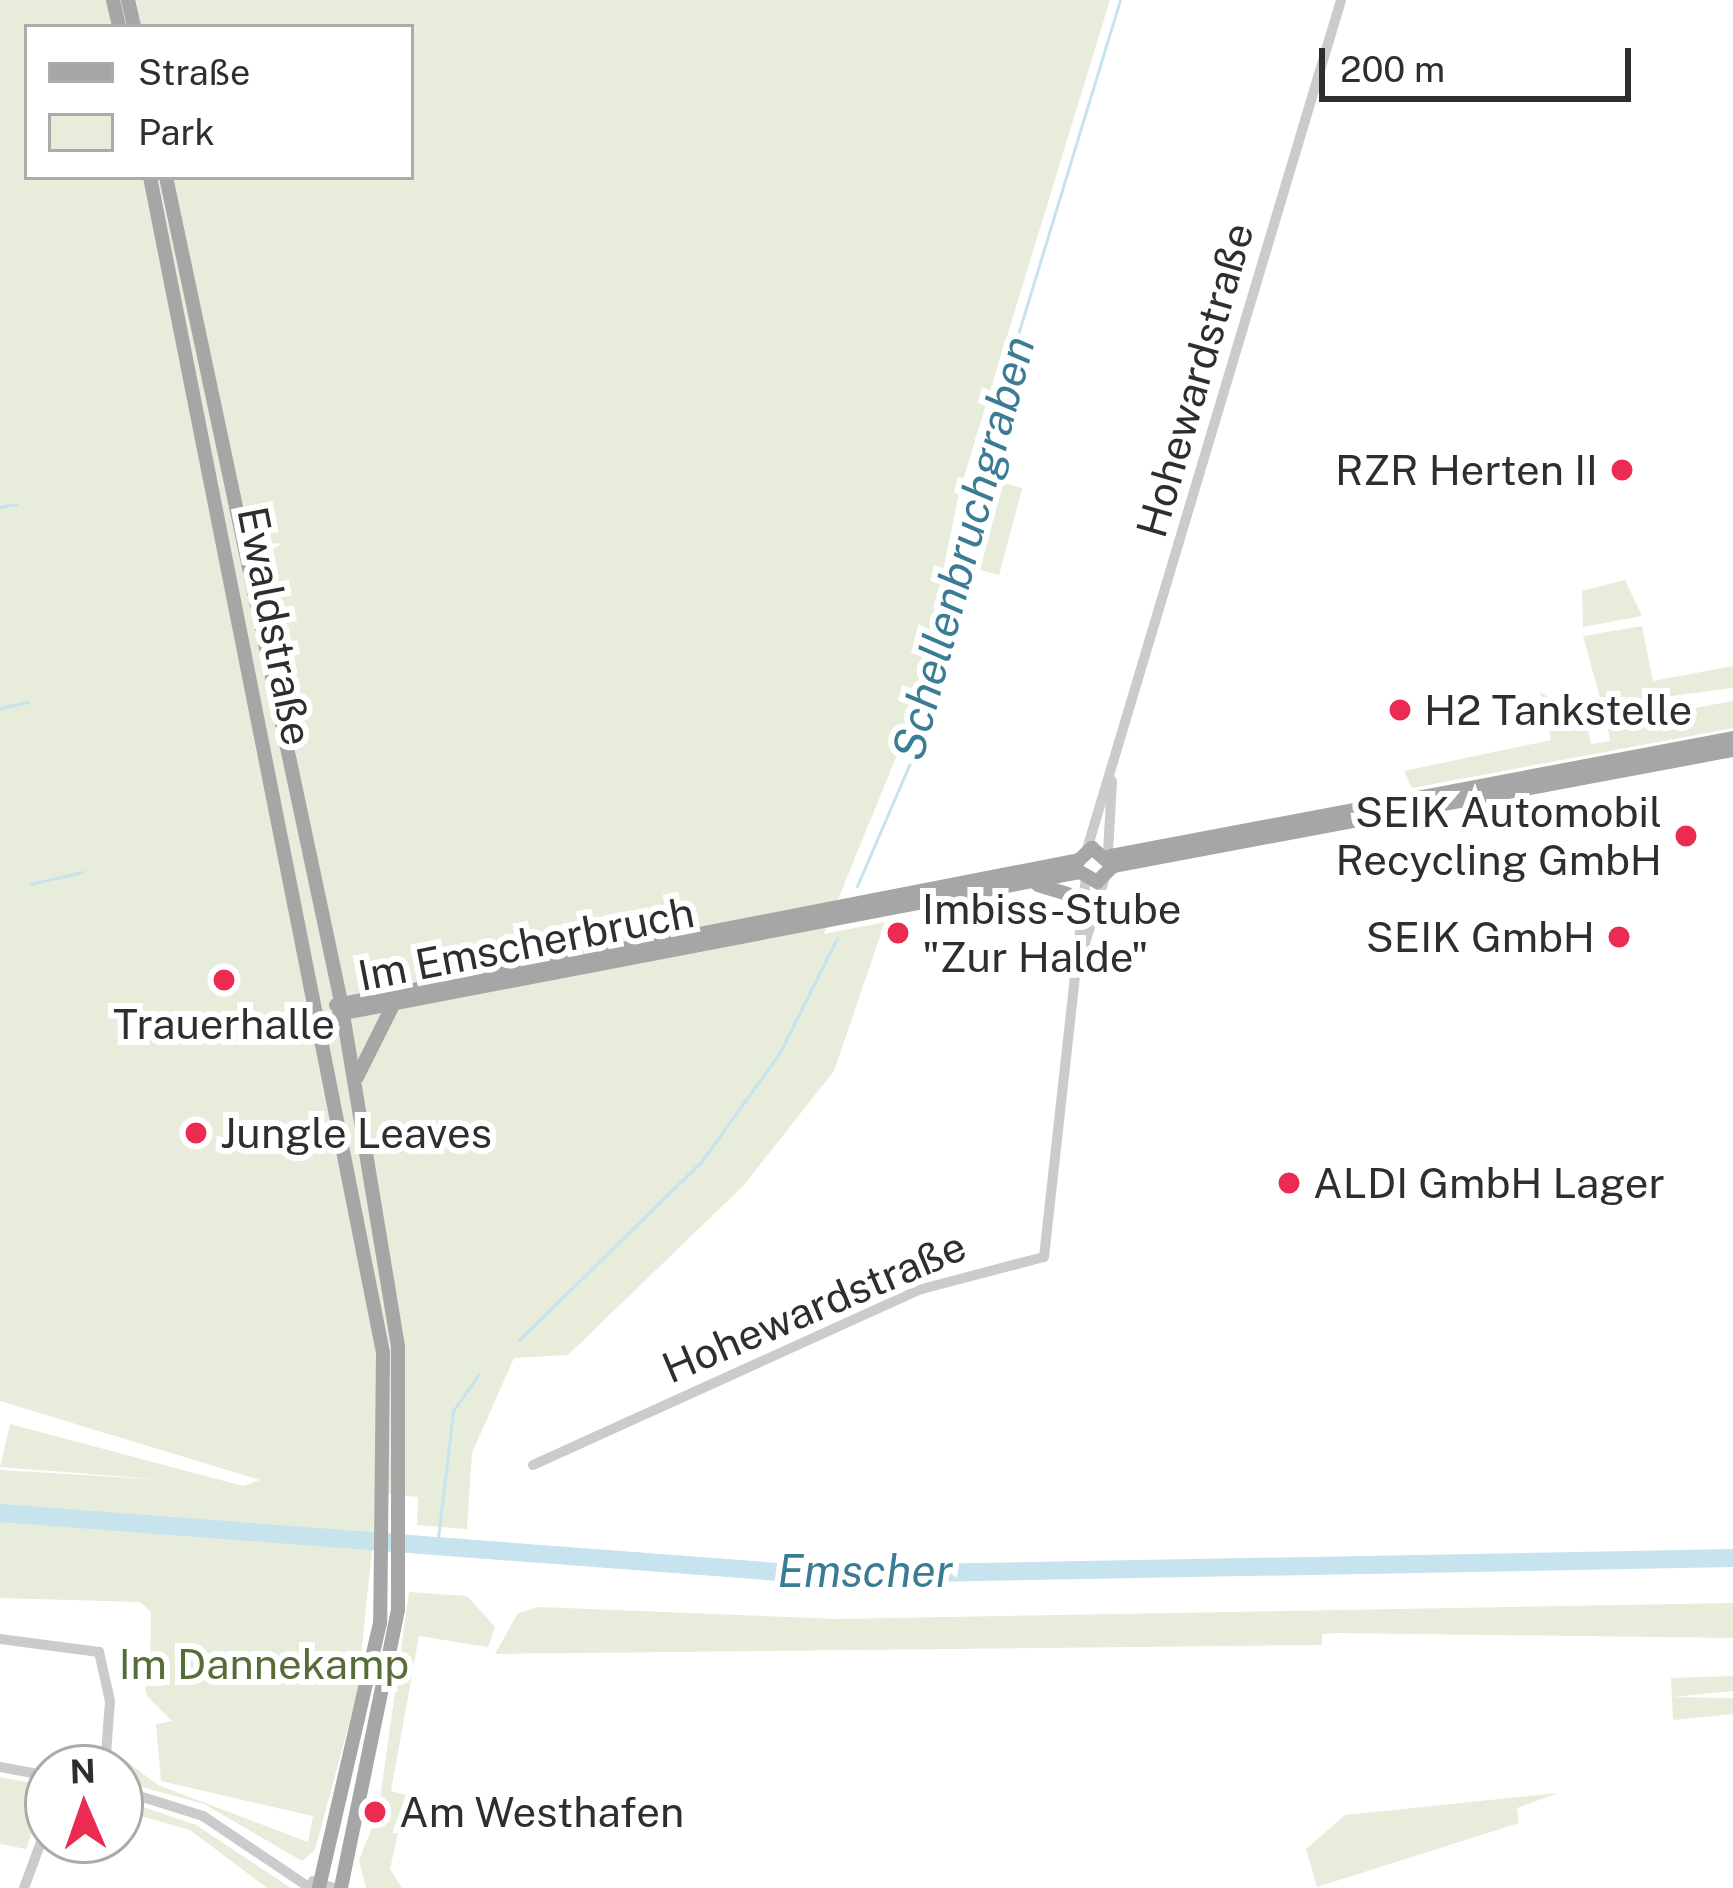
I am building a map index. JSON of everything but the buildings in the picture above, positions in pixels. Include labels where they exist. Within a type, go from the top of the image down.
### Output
[{"type":"main road","name":"Ewaldstraße","points":[[151,180],[321,1014],[382,1353],[397,1522]]},
{"type":"main road","name":"Ewaldstraße","points":[[167,180],[356,1081],[398,1346],[397,1522]]},
{"type":"main road","name":"Im Emscherbruch","points":[[1408,806],[1733,738]]},
{"type":"main road","name":"Im Emscherbruch","points":[[342,1008],[395,1004],[1021,883],[1111,858],[1733,750]]},
{"type":"main road","points":[[1103,880],[1111,858]]},
{"type":"main road","name":"Im Emscherbruch","points":[[321,1014],[1083,865],[1103,880]]},
{"type":"main road","points":[[1021,883],[1067,894],[1081,923]]},
{"type":"main road","points":[[356,1081],[376,1021],[395,1004]]},
{"type":"main road","points":[[321,1885],[362,1724],[397,1522]]},
{"type":"main road","points":[[321,1885],[379,1741],[403,1566],[397,1522]]},
{"type":"street","name":"Hohewardstraße","points":[[533,1466],[918,1290],[1044,1257],[1080,956],[1083,865],[1341,0]]},
{"type":"street","name":"Hohewardstraße","points":[[1111,858],[1112,778]]},
{"type":"street","name":"Hohewardstraße","points":[[1080,956],[1103,880]]},
{"type":"street","points":[[250,1038],[321,1014]]},
{"type":"street","points":[[0,1639],[102,1656],[104,1744]]},
{"type":"street","points":[[144,1798],[203,1816],[321,1885]]},
{"type":"green space","name":"Im Dannekamp","points":[[0,0],[1110,0],[959,493],[914,713],[824,934],[885,922],[834,1071],[743,1186],[568,1355],[514,1358],[472,1453],[467,1529],[417,1525],[418,1497],[378,1493],[357,1694],[315,1850],[302,1861],[204,1804],[144,1788],[144,1774],[158,1785],[308,1842],[313,1816],[161,1781],[156,1724],[172,1721],[147,1696],[145,1686],[163,1686],[150,1679],[151,1612],[140,1602],[0,1598],[0,1470],[168,1480],[0,1467],[10,1424],[243,1486],[260,1480],[0,1401]]},
{"type":"green space","points":[[1003,483],[1022,488],[999,575],[980,570]]},
{"type":"green space","points":[[1625,580],[1642,616],[1583,627],[1582,591]]},
{"type":"green space","points":[[1642,626],[1653,681],[1733,666],[1733,688],[1602,705],[1583,636]]},
{"type":"green space","points":[[1540,692],[1586,719],[1591,744],[1610,741],[1607,724],[1733,701],[1733,728],[1412,788],[1404,771],[1551,740]]},
{"type":"green space","points":[[409,1592],[467,1596],[495,1627],[488,1647],[419,1636],[391,1791],[406,1795],[390,1869],[402,1888],[366,1888],[359,1860],[378,1813]]},
{"type":"green space","points":[[1733,1603],[1733,1638],[1338,1633],[1322,1634],[1322,1645],[495,1654],[518,1613],[539,1607],[836,1619]]},
{"type":"green space","points":[[1733,1676],[1733,1691],[1673,1697],[1733,1698],[1733,1714],[1673,1720],[1671,1678]]},
{"type":"green space","points":[[0,1777],[24,1782],[24,1849],[0,1844]]},
{"type":"green space","points":[[1558,1793],[1517,1808],[1519,1823],[1317,1887],[1306,1849],[1345,1815]]},
{"type":"green space","points":[[144,1807],[196,1825],[291,1888],[267,1888],[190,1830],[144,1817]]},
{"type":"waterway","name":"Schellenbruchgraben","points":[[857,886],[925,728],[973,482],[1120,0]]},
{"type":"waterway","points":[[0,507],[17,504]]},
{"type":"waterway","points":[[0,708],[28,702]]},
{"type":"waterway","points":[[30,884],[83,872]]},
{"type":"waterway","name":"Schellenbruchgraben","points":[[519,1340],[701,1162],[779,1054],[837,938]]},
{"type":"waterway","name":"Schellenbruchgraben","points":[[437,1546],[453,1411],[479,1374]]},
{"type":"waterway","name":"Emscher","points":[[0,1513],[818,1575],[1733,1558]]},
{"type":"place","name":"RZR Herten II","points":[[1622,470]]},
{"type":"place","name":"H2 Tankstelle","points":[[1400,710]]},
{"type":"place","name":"SEIK Automobil Recycling GmbH","points":[[1686,836]]},
{"type":"place","name":"Imbiss-Stube \"Zur Halde\"","points":[[898,933]]},
{"type":"place","name":"SEIK GmbH","points":[[1619,937]]},
{"type":"place","name":"Trauerhalle","points":[[224,980]]},
{"type":"place","name":"Jungle Leaves","points":[[196,1133]]},
{"type":"place","name":"ALDI GmbH Lager","points":[[1289,1183]]},
{"type":"place","name":"Am Westhafen","points":[[375,1812]]}]
